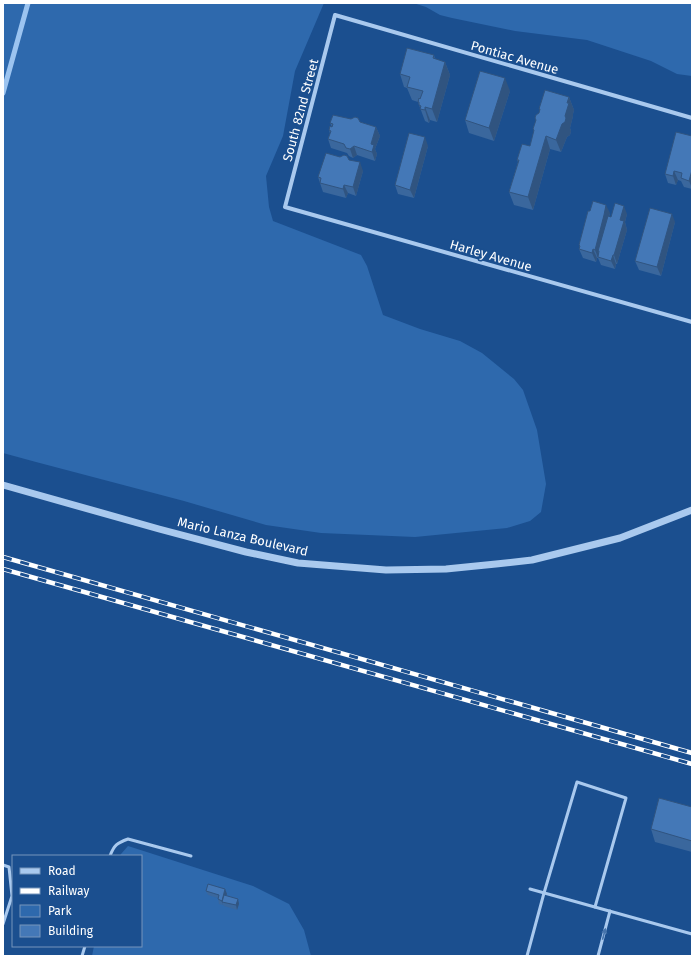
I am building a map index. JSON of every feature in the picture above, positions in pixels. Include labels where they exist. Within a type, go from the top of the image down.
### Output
[{"type":"street","name":"Pontiac Avenue","points":[[334,18],[335,15],[692,118]]},
{"type":"street","name":"South 82nd Street","points":[[284,207],[334,18]]},
{"type":"street","name":"Harley Avenue","points":[[284,207],[692,322]]},
{"type":"street","name":"Mario Lanza Boulevard","points":[[3,485],[246,552],[298,563],[386,570],[446,569],[532,560],[620,538],[692,510]]},
{"type":"lane","points":[[527,956],[577,782],[626,798],[595,907]]},
{"type":"lane","points":[[110,855],[118,842],[128,839],[192,856]]},
{"type":"lane","points":[[3,865],[8,867],[12,896],[3,924]]},
{"type":"lane","points":[[530,889],[692,934]]},
{"type":"lane","points":[[598,956],[610,911]]},
{"type":"green space","points":[[3,3],[324,3],[295,71],[283,136],[266,176],[269,207],[273,221],[361,255],[367,266],[383,315],[420,329],[460,341],[482,353],[514,379],[523,390],[537,430],[546,484],[541,512],[530,521],[507,528],[415,537],[321,533],[266,525],[184,501],[3,453]]},
{"type":"green space","points":[[413,3],[692,3],[692,76],[677,74],[651,61],[587,40],[515,31],[452,18],[440,15],[426,7]]},
{"type":"green space","points":[[128,846],[253,886],[289,904],[304,930],[311,956],[92,956],[94,947],[142,947],[142,855],[121,854]]},
{"type":"building","points":[[407,48],[434,55],[433,58],[445,62],[432,109],[425,107],[425,110],[420,109],[421,106],[418,102],[423,91],[407,87],[410,77],[400,74]]},
{"type":"building","points":[[480,71],[505,78],[489,128],[465,120]]},
{"type":"building","points":[[545,90],[569,97],[567,103],[569,103],[565,116],[565,122],[562,124],[556,140],[546,136],[528,197],[509,192],[519,160],[517,160],[522,144],[530,146],[536,120],[535,118],[539,113]]},
{"type":"building","points":[[333,115],[351,119],[355,117],[358,118],[360,122],[376,127],[371,144],[374,145],[372,152],[354,146],[350,149],[346,148],[344,144],[328,139],[331,131],[329,130],[330,126],[332,127],[333,124],[330,123]]},
{"type":"building","points":[[676,132],[692,136],[692,170],[689,181],[681,178],[682,173],[674,171],[673,176],[665,174]]},
{"type":"building","points":[[409,133],[425,137],[410,190],[395,185]]},
{"type":"building","points":[[326,153],[340,157],[344,155],[347,156],[349,160],[360,162],[353,187],[344,185],[343,189],[320,183],[321,178],[318,177]]},
{"type":"building","points":[[593,201],[606,205],[595,250],[593,249],[592,253],[579,249],[579,245],[588,211],[590,211]]},
{"type":"building","points":[[615,203],[624,206],[620,220],[624,221],[611,261],[598,257],[598,251],[608,216],[611,217]]},
{"type":"building","points":[[650,208],[672,214],[657,267],[635,261]]},
{"type":"building","points":[[659,798],[692,807],[692,841],[651,829]]},
{"type":"building","points":[[208,884],[225,889],[222,901],[218,899],[219,895],[206,891]]},
{"type":"building","points":[[224,895],[238,899],[236,905],[222,902]]},
{"type":"waterway","points":[[3,93],[28,3]]},
{"type":"railway","points":[[3,557],[692,753]]},
{"type":"railway","points":[[3,569],[692,764]]}]
